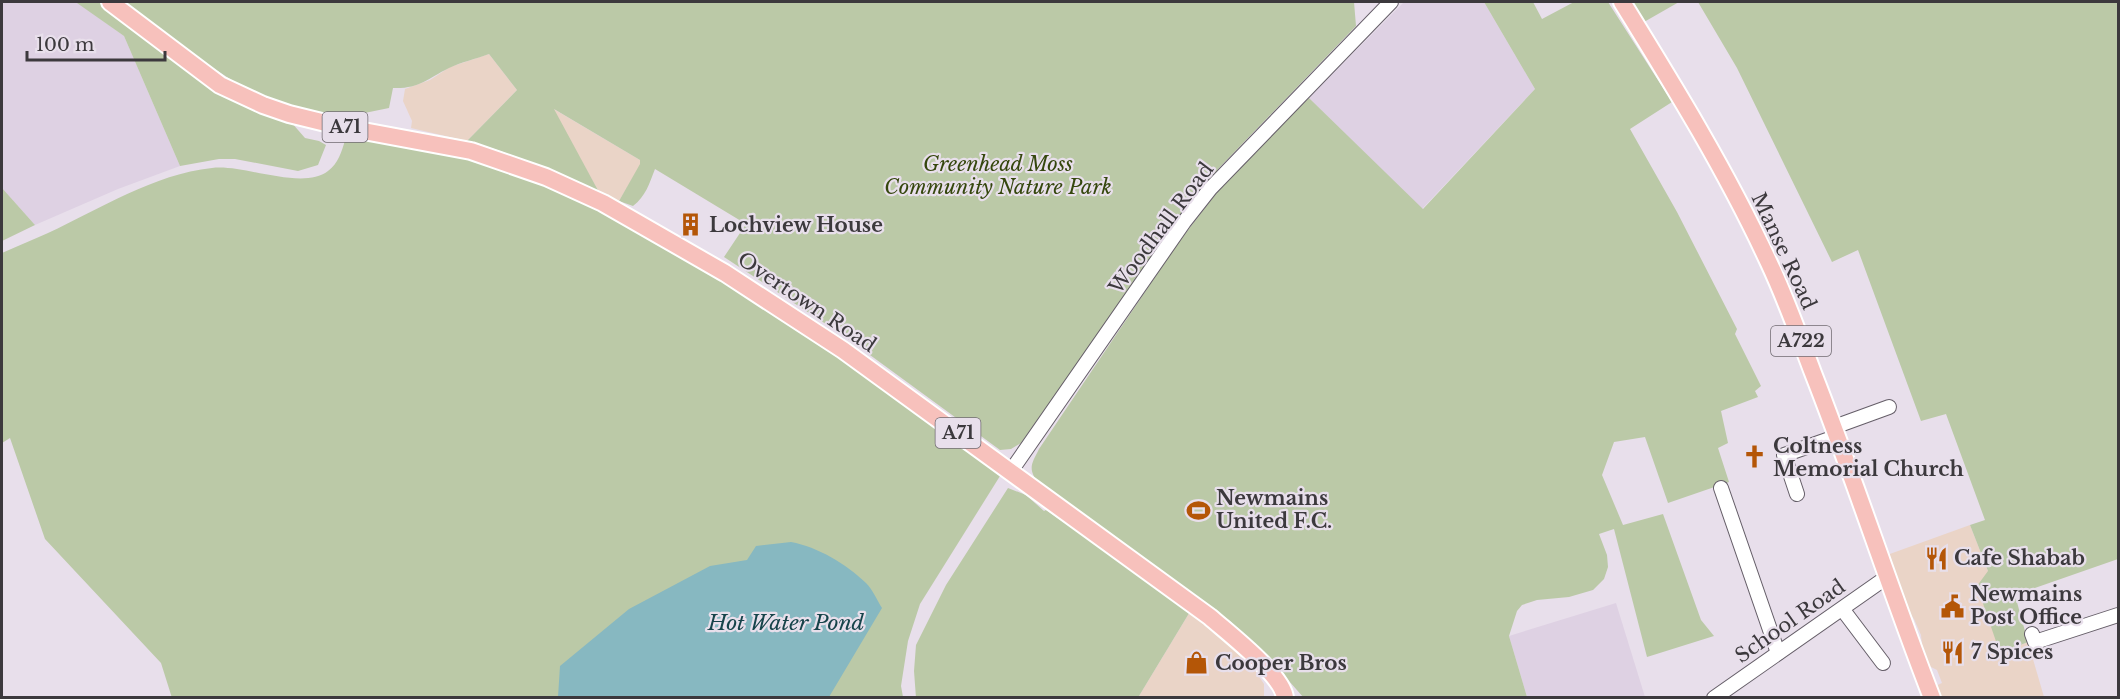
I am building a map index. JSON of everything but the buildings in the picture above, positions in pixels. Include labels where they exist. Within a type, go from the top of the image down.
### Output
[{"type":"main road","name":"Overtown Road","points":[[110,2],[220,84],[263,105],[342,127],[471,151],[546,177],[603,203],[725,273],[843,350],[1210,617],[1281,684],[1285,698]]},
{"type":"main road","name":"Manse Road","points":[[1623,4],[1685,105],[1751,226],[1789,308],[1932,698]]},
{"type":"street","name":"Woodhall Road","points":[[1011,471],[1184,222],[1210,189],[1391,2]]},
{"type":"street","points":[[1797,494],[1784,455],[1836,431],[1884,414]]},
{"type":"street","points":[[1721,488],[1778,653]]},
{"type":"street","name":"School Road","points":[[1714,698],[1843,610],[1887,577]]},
{"type":"street","points":[[1843,610],[1883,663]]},
{"type":"street","points":[[2032,634],[2035,642],[2118,615]]},
{"type":"shaded area","points":[[2,2],[78,2],[124,36],[180,166],[118,189],[35,225],[2,188]]},
{"type":"shaded area","points":[[1404,2],[1484,2],[1535,89],[1422,209],[1309,98]]},
{"type":"shaded area","points":[[489,54],[517,90],[467,141],[411,128],[412,121],[403,101],[405,89],[430,80],[450,67]]},
{"type":"shaded area","points":[[552,108],[640,160],[641,164],[619,201],[600,194]]},
{"type":"shaded area","points":[[1970,525],[1988,571],[2000,653],[2028,642],[2044,697],[1940,697],[1935,686],[1942,683],[1937,670],[1927,665],[1923,655],[1921,635],[1914,619],[1900,600],[1887,555]]},
{"type":"shaded area","points":[[1616,603],[1645,697],[1527,697],[1509,636]]},
{"type":"shaded area","points":[[1191,610],[1239,651],[1252,666],[1264,684],[1264,698],[1139,696]]},
{"type":"green space","points":[[78,2],[101,2],[181,67],[219,92],[291,122],[305,138],[326,145],[318,165],[298,171],[235,159],[219,159],[180,166],[124,36]]},
{"type":"green space","name":"Greenhead Moss Community Nature Park","points":[[125,2],[1354,2],[1356,26],[1219,168],[1021,443],[1011,449],[1000,450],[844,336],[724,257],[746,224],[655,169],[647,189],[633,206],[619,201],[640,164],[640,160],[554,109],[600,194],[518,158],[467,141],[517,90],[489,54],[454,66],[422,83],[410,87],[393,88],[389,108],[340,118],[269,99],[233,81]]},
{"type":"green space","points":[[1484,2],[1533,2],[1542,19],[1574,2],[1608,2],[1672,102],[1630,129],[1677,212],[1737,329],[1735,334],[1761,386],[1755,391],[1758,397],[1721,411],[1728,443],[1718,448],[1729,482],[1668,503],[1645,437],[1614,442],[1602,475],[1623,525],[1663,514],[1701,620],[1714,636],[1647,657],[1614,529],[1599,534],[1607,555],[1608,567],[1604,579],[1593,590],[1569,597],[1537,600],[1522,605],[1517,611],[1509,636],[1527,697],[1303,697],[1269,658],[1230,621],[1038,483],[1032,470],[1033,463],[1039,449],[1178,243],[1231,174],[1309,98],[1423,209],[1535,89]]},
{"type":"green space","points":[[1631,2],[1679,2],[1644,22]]},
{"type":"green space","points":[[1698,2],[2118,2],[2118,559],[2015,595],[2028,642],[2000,653],[1977,586],[1988,571],[1970,525],[1985,520],[1946,414],[1921,421],[1858,250],[1832,262],[1737,68]]},
{"type":"green space","points":[[350,138],[435,149],[491,165],[571,197],[648,236],[785,319],[915,411],[1000,476],[920,604],[908,641],[901,686],[903,697],[172,698],[161,663],[45,539],[10,438],[2,443],[2,253],[169,177],[212,168],[289,178],[317,176],[334,165],[345,140]]},
{"type":"green space","points":[[2,188],[35,225],[2,241]]},
{"type":"green space","points":[[1008,488],[1026,495],[1044,511],[1046,510],[1191,610],[1139,696],[1141,697],[916,698],[914,671],[916,645],[946,585]]},
{"type":"water","name":"Hot Water Pond","points":[[791,542],[821,552],[850,569],[873,592],[882,608],[829,697],[558,697],[560,666],[629,609],[710,566],[747,560],[756,546]]},
{"type":"place","name":"Lochview House","points":[[691,225]]},
{"type":"place","name":"Coltness Memorial Church","points":[[1755,457]]},
{"type":"place","name":"Newmains United F.C.","points":[[1198,510]]},
{"type":"place","name":"Cafe Shabab","points":[[1936,558]]},
{"type":"place","name":"Newmains Post Office","points":[[1952,606]]},
{"type":"place","name":"7 Spices","points":[[1953,652]]},
{"type":"place","name":"Cooper Bros","points":[[1197,663]]}]
